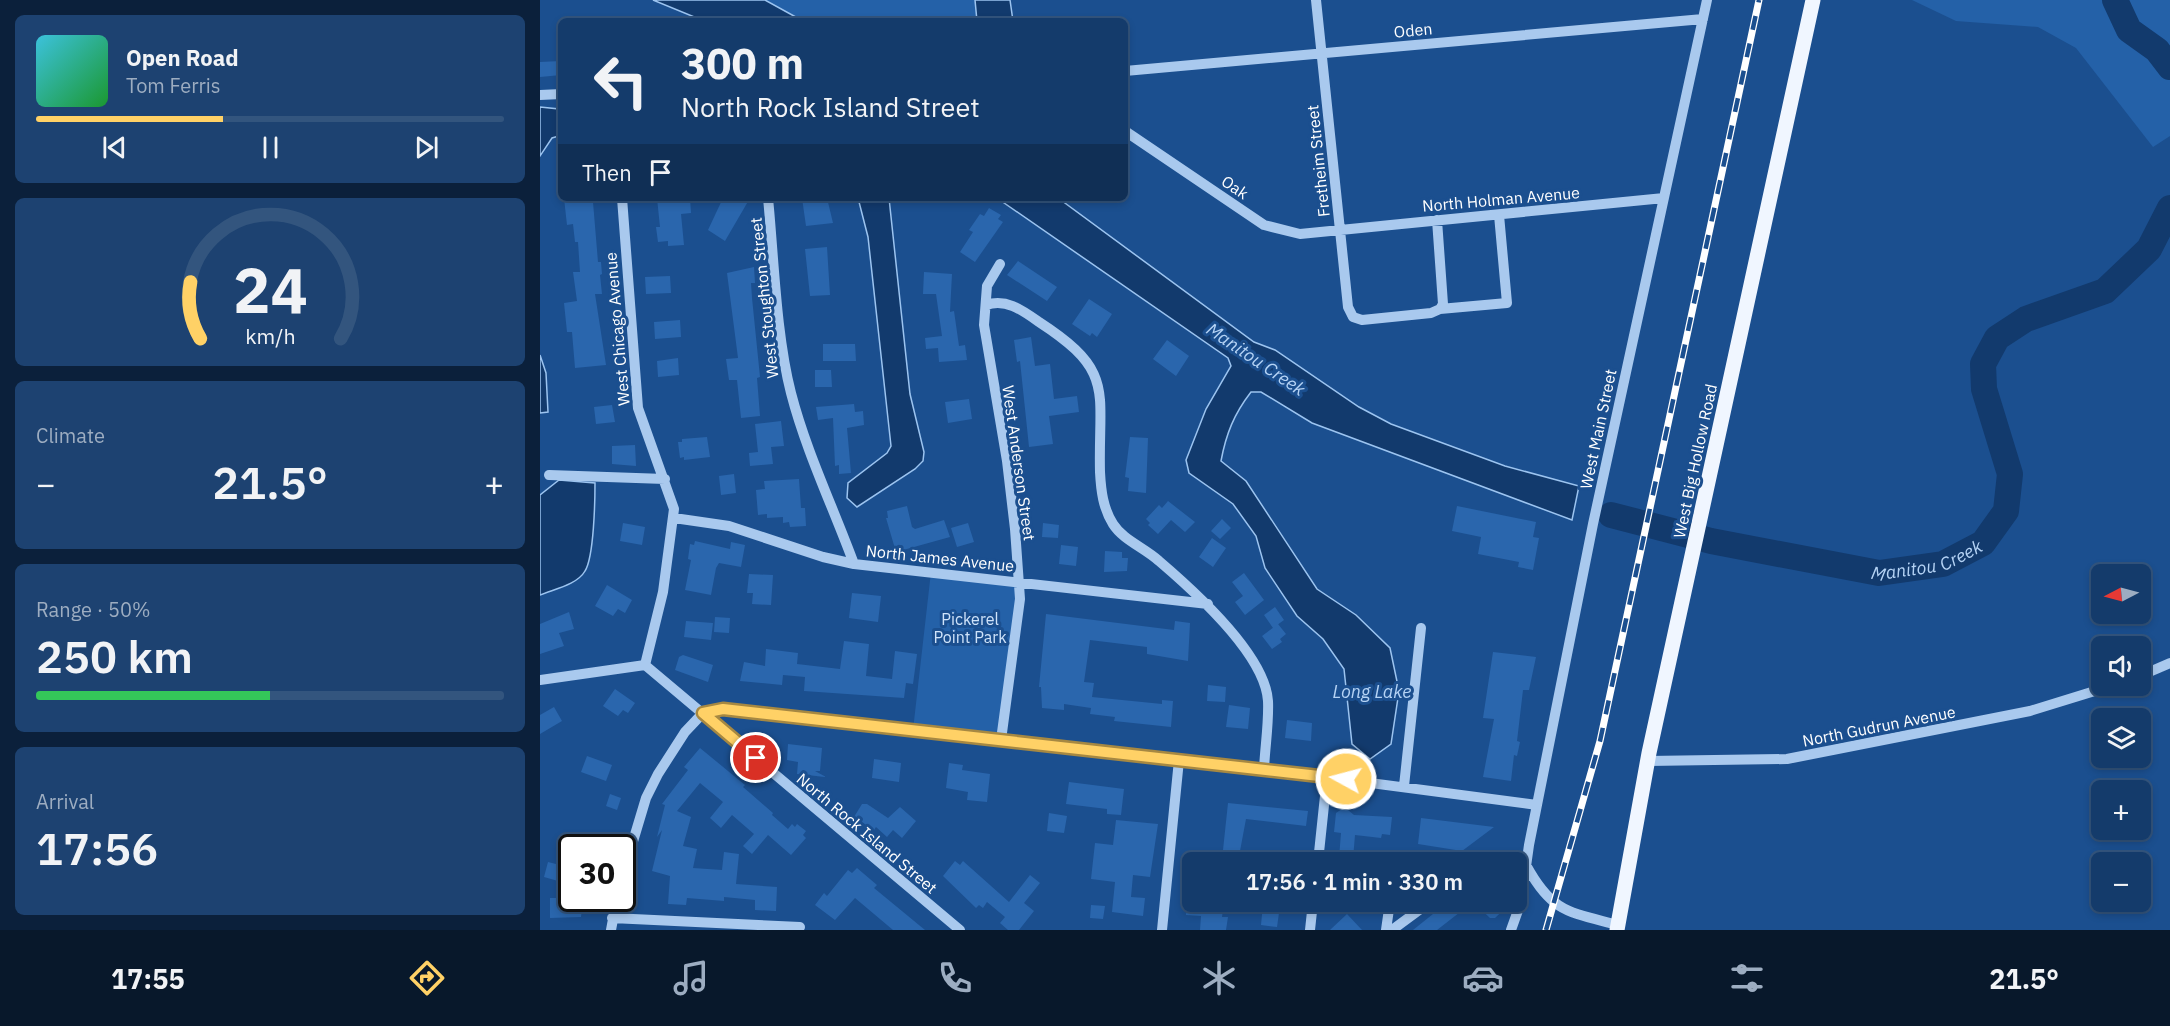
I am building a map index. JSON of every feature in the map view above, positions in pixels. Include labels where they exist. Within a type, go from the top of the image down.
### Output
[{"type":"main road","name":"West Big Hollow Road","points":[[1618,927],[1648,761],[1813,0]]},
{"type":"street","name":"Fretheim Street","points":[[1316,0],[1348,307],[1353,317],[1362,320],[1431,313],[1440,309]]},
{"type":"street","name":"West Main Street","points":[[1523,852],[1537,805],[1593,524],[1707,0]]},
{"type":"street","name":"Oden","points":[[1128,71],[1703,19]]},
{"type":"street","points":[[540,95],[558,94]]},
{"type":"street","name":"Oak","points":[[1128,133],[1264,225],[1300,234],[1340,230]]},
{"type":"street","name":"North Holman Avenue","points":[[1340,230],[1664,198]]},
{"type":"street","name":"West Chicago Avenue","points":[[621,201],[638,408],[664,479],[674,518],[663,592],[645,665]]},
{"type":"street","name":"West Stoughton Street","points":[[768,201],[784,361],[790,392],[803,434],[854,564]]},
{"type":"street","points":[[1440,309],[1507,303],[1499,215]]},
{"type":"street","points":[[1437,220],[1443,304],[1440,309]]},
{"type":"street","name":"West Anderson Street","points":[[999,264],[989,280],[986,342],[1006,461],[1020,599],[1000,740]]},
{"type":"street","points":[[986,305],[1003,302],[1019,309],[1065,338],[1086,358],[1098,379],[1101,491],[1106,511],[1115,527],[1153,555],[1208,604],[1253,663],[1264,684],[1268,701],[1264,769]]},
{"type":"street","points":[[549,475],[664,479]]},
{"type":"street","name":"North James Avenue","points":[[674,518],[729,526],[823,557],[854,564],[1208,604]]},
{"type":"street","points":[[1404,786],[1421,628]]},
{"type":"street","points":[[2151,671],[2170,663]]},
{"type":"street","points":[[540,680],[645,665]]},
{"type":"street","name":"North Rock Island Street","points":[[645,665],[960,930]]},
{"type":"street","name":"North Gudrun Avenue","points":[[1648,761],[1787,759],[2030,711],[2091,692]]},
{"type":"street","points":[[635,834],[646,798],[685,732],[703,713],[723,709],[1264,769],[1537,805]]},
{"type":"street","points":[[1162,930],[1179,760]]},
{"type":"street","points":[[1319,852],[1327,777]]},
{"type":"street","points":[[1527,872],[1547,898],[1565,911],[1618,927]]},
{"type":"street","points":[[611,930],[613,912]]},
{"type":"street","points":[[1310,930],[1312,912]]},
{"type":"street","points":[[1386,930],[1389,912]]},
{"type":"street","points":[[1392,930],[1416,912]]},
{"type":"street","name":"West Main Street","points":[[1511,930],[1517,912]]},
{"type":"street","points":[[612,918],[800,927]]},
{"type":"green space","points":[[765,0],[975,0],[977,18],[798,18]]},
{"type":"green space","points":[[1912,0],[2170,0],[2170,136],[2153,147],[2076,48],[2038,27],[1956,21]]},
{"type":"green space","name":"Pickerel Point Park","points":[[931,572],[1018,582],[1001,740],[913,730]]},
{"type":"water","points":[[653,0],[765,0],[798,18],[697,18]]},
{"type":"water","points":[[975,0],[1010,0],[1013,18],[977,18]]},
{"type":"water","points":[[540,107],[558,109],[558,136],[552,138],[540,156]]},
{"type":"water","points":[[859,201],[889,201],[910,394],[924,452],[923,461],[915,469],[857,507],[847,498],[848,483],[887,453],[891,446],[868,237]]},
{"type":"water","name":"Long Lake","points":[[1001,201],[1062,201],[1254,342],[1275,350],[1359,407],[1391,424],[1505,466],[1579,486],[1572,520],[1312,423],[1261,392],[1251,392],[1232,425],[1221,461],[1246,481],[1317,589],[1356,615],[1390,648],[1399,691],[1391,744],[1370,759],[1352,744],[1344,669],[1323,639],[1297,616],[1265,568],[1256,536],[1233,504],[1189,473],[1186,460],[1206,409],[1231,366],[1228,358]]},
{"type":"water","points":[[540,355],[546,373],[548,412],[540,413]]},
{"type":"water","points":[[559,480],[595,483],[590,554],[585,571],[577,580],[540,595],[540,495]]},
{"type":"building","points":[[558,61],[558,75],[540,77],[540,62]]},
{"type":"building","points":[[564,201],[593,202],[598,262],[601,262],[602,274],[600,275],[602,294],[595,294],[606,365],[575,368],[572,332],[567,332],[564,303],[577,301],[573,272],[580,272],[578,242],[575,242],[573,224],[567,225]]},
{"type":"building","points":[[657,201],[690,201],[691,213],[681,214],[684,245],[668,246],[668,241],[658,242],[656,227],[660,227]]},
{"type":"building","points":[[722,201],[748,201],[725,241],[708,230]]},
{"type":"building","points":[[802,201],[828,201],[833,223],[806,226]]},
{"type":"building","points":[[989,208],[1001,215],[998,219],[1003,222],[975,262],[960,252],[973,232],[969,230],[980,214],[984,216]]},
{"type":"building","points":[[827,247],[830,295],[810,296],[805,249]]},
{"type":"building","points":[[1018,261],[1057,287],[1047,301],[1007,275]]},
{"type":"building","points":[[754,267],[755,283],[751,283],[760,377],[757,378],[760,416],[741,418],[737,380],[729,380],[726,359],[738,358],[727,273]]},
{"type":"building","points":[[924,272],[952,274],[950,312],[954,311],[959,346],[965,345],[967,360],[939,362],[938,348],[926,349],[925,338],[942,336],[936,294],[923,294]]},
{"type":"building","points":[[670,276],[671,293],[646,294],[645,277]]},
{"type":"building","points":[[1089,299],[1112,314],[1097,337],[1092,333],[1090,336],[1072,324]]},
{"type":"building","points":[[680,320],[681,337],[655,339],[654,322]]},
{"type":"building","points":[[1031,337],[1035,366],[1050,364],[1054,399],[1077,396],[1079,412],[1049,416],[1053,444],[1029,447],[1020,361],[1017,362],[1014,340]]},
{"type":"building","points":[[1167,340],[1189,356],[1176,376],[1153,359]]},
{"type":"building","points":[[823,344],[855,344],[856,361],[823,361]]},
{"type":"building","points":[[678,358],[679,375],[658,377],[657,361]]},
{"type":"building","points":[[815,370],[831,370],[832,387],[815,387]]},
{"type":"building","points":[[969,399],[972,419],[948,423],[945,402]]},
{"type":"building","points":[[854,404],[855,412],[863,411],[864,425],[847,428],[851,473],[839,474],[839,465],[835,466],[833,418],[818,420],[816,407]]},
{"type":"building","points":[[612,405],[615,422],[596,424],[594,407]]},
{"type":"building","points":[[781,421],[784,446],[771,447],[773,464],[750,466],[749,453],[758,452],[755,424]]},
{"type":"building","points":[[707,437],[710,457],[684,460],[684,457],[680,458],[678,442],[682,442],[682,439]]},
{"type":"building","points":[[1130,437],[1148,438],[1146,493],[1128,491],[1129,478],[1125,477]]},
{"type":"building","points":[[635,445],[636,466],[612,464],[612,446]]},
{"type":"building","points":[[734,474],[736,493],[721,495],[719,476]]},
{"type":"building","points":[[799,479],[801,508],[805,508],[806,526],[790,527],[789,522],[783,523],[783,517],[767,518],[767,514],[758,515],[756,490],[765,489],[764,481]]},
{"type":"building","points":[[1168,501],[1195,522],[1185,532],[1171,520],[1158,534],[1148,525],[1150,523],[1146,519],[1159,505],[1162,508]]},
{"type":"building","points":[[907,506],[912,527],[915,529],[944,520],[950,537],[896,552],[886,518],[888,518],[887,511]]},
{"type":"building","points":[[1457,506],[1536,522],[1533,537],[1539,538],[1533,570],[1518,567],[1519,562],[1478,554],[1481,537],[1452,531]]},
{"type":"building","points":[[1222,519],[1231,528],[1220,539],[1211,531]]},
{"type":"building","points":[[623,523],[645,527],[642,545],[620,541]]},
{"type":"building","points":[[968,523],[974,542],[957,547],[951,528]]},
{"type":"building","points":[[1043,523],[1059,525],[1058,538],[1042,537]]},
{"type":"building","points":[[1212,538],[1226,548],[1213,567],[1199,557]]},
{"type":"building","points":[[695,541],[730,549],[731,542],[745,545],[741,567],[719,563],[711,595],[685,590],[691,560],[688,559],[690,544],[694,545]]},
{"type":"building","points":[[1061,545],[1078,547],[1076,566],[1059,564]]},
{"type":"building","points":[[1105,551],[1122,552],[1122,558],[1128,558],[1127,571],[1104,572]]},
{"type":"building","points":[[1244,573],[1264,600],[1245,615],[1235,602],[1243,596],[1232,582]]},
{"type":"building","points":[[749,574],[773,575],[771,605],[752,604],[753,593],[747,593]]},
{"type":"building","points":[[607,585],[632,600],[625,613],[618,609],[613,616],[595,606]]},
{"type":"building","points":[[852,593],[881,596],[878,622],[849,618]]},
{"type":"building","points":[[1275,607],[1284,620],[1273,628],[1264,615]]},
{"type":"building","points":[[569,612],[574,629],[559,633],[564,646],[540,654],[540,624]]},
{"type":"building","points":[[1046,614],[1174,630],[1175,621],[1190,623],[1188,661],[1147,654],[1147,647],[1090,640],[1084,682],[1094,683],[1092,697],[1162,704],[1162,700],[1173,701],[1171,727],[1114,721],[1115,717],[1090,714],[1091,708],[1064,704],[1064,710],[1042,708],[1041,687],[1039,687]]},
{"type":"building","points":[[715,617],[730,618],[729,633],[714,632]]},
{"type":"building","points":[[686,621],[713,623],[711,640],[684,637]]},
{"type":"building","points":[[1278,624],[1286,634],[1280,639],[1282,642],[1272,649],[1262,636]]},
{"type":"building","points":[[844,641],[869,644],[866,676],[892,679],[895,651],[917,654],[913,684],[906,683],[904,698],[804,691],[805,677],[783,675],[782,685],[740,681],[744,662],[765,666],[766,649],[798,653],[797,664],[840,669]]},
{"type":"building","points":[[1493,652],[1536,657],[1529,690],[1523,690],[1517,741],[1520,742],[1517,756],[1514,755],[1511,781],[1483,777],[1494,719],[1483,718]]},
{"type":"building","points":[[683,655],[713,665],[708,682],[675,670],[679,657]]},
{"type":"building","points":[[1208,685],[1226,687],[1225,702],[1207,701]]},
{"type":"building","points":[[615,689],[635,703],[628,713],[623,710],[618,716],[603,706]]},
{"type":"building","points":[[1229,705],[1250,708],[1248,729],[1226,727]]},
{"type":"building","points":[[554,707],[562,721],[540,734],[540,715]]},
{"type":"building","points":[[1287,720],[1312,723],[1311,741],[1285,738]]},
{"type":"building","points":[[788,744],[822,748],[820,771],[815,771],[826,777],[797,774],[798,762],[787,760]]},
{"type":"building","points":[[700,748],[745,785],[743,787],[788,829],[792,824],[795,827],[797,824],[806,831],[803,835],[806,838],[791,855],[768,835],[752,854],[743,846],[754,834],[732,815],[721,828],[710,818],[723,802],[700,783],[677,811],[691,817],[683,846],[697,849],[693,868],[722,870],[724,852],[739,854],[736,884],[777,887],[776,911],[755,910],[755,900],[724,897],[724,901],[687,898],[686,905],[668,904],[670,876],[652,871],[662,830],[657,837],[665,805],[662,804],[688,770],[684,767]]},
{"type":"building","points":[[587,756],[612,765],[606,781],[581,772]]},
{"type":"building","points":[[874,759],[901,763],[899,782],[872,778]]},
{"type":"building","points":[[949,763],[963,765],[962,770],[990,774],[987,802],[967,800],[968,792],[946,788]]},
{"type":"building","points":[[1069,782],[1124,789],[1121,815],[1107,814],[1107,809],[1066,804]]},
{"type":"building","points":[[610,794],[621,798],[617,810],[606,806]]},
{"type":"building","points":[[1228,803],[1308,811],[1306,826],[1246,819],[1240,851],[1223,850]]},
{"type":"building","points":[[862,804],[867,804],[888,818],[900,807],[916,821],[902,838],[893,830],[887,837],[876,827],[874,830],[854,817]]},
{"type":"building","points":[[1342,809],[1354,815],[1392,817],[1390,835],[1382,834],[1381,838],[1355,835],[1354,852],[1339,852],[1341,833],[1334,832],[1336,813]]},
{"type":"building","points":[[1049,813],[1067,816],[1064,833],[1047,831]]},
{"type":"building","points":[[1421,818],[1494,827],[1462,851],[1418,844]]},
{"type":"building","points":[[1116,820],[1158,824],[1150,877],[1133,875],[1131,897],[1145,898],[1143,916],[1112,912],[1115,882],[1091,879],[1095,843],[1113,845]]},
{"type":"building","points":[[955,861],[960,865],[963,861],[1009,902],[1030,875],[1040,883],[1024,903],[1034,911],[1019,930],[1008,930],[1000,923],[1005,917],[987,902],[983,908],[979,905],[976,908],[943,876]]},
{"type":"building","points":[[548,862],[558,864],[558,881],[544,877]]},
{"type":"building","points":[[857,868],[877,885],[874,888],[925,930],[893,930],[855,898],[835,920],[815,905],[824,893],[827,896],[848,870],[852,873]]},
{"type":"building","points":[[550,898],[558,898],[558,912],[582,912],[581,917],[550,918]]},
{"type":"building","points":[[1091,905],[1105,906],[1103,919],[1090,918]]},
{"type":"building","points":[[1186,912],[1223,912],[1222,917],[1228,917],[1226,930],[1200,930],[1201,916],[1186,915]]},
{"type":"building","points":[[1262,912],[1279,912],[1277,927],[1261,925]]},
{"type":"building","points":[[1436,912],[1460,912],[1437,930],[1413,930]]},
{"type":"building","points":[[1484,912],[1501,912],[1495,918],[1490,918]]},
{"type":"building","points":[[1347,914],[1362,930],[1330,930]]},
{"type":"waterway","name":"Manitou Creek","points":[[2115,0],[2129,30],[2157,50],[2170,67]]},
{"type":"waterway","name":"Manitou Creek","points":[[1611,515],[1711,541],[1879,573],[1943,564],[1983,543],[2006,511],[2010,474],[1984,389],[1983,364],[1997,338],[2026,319],[2105,291],[2149,249],[2170,208]]},
{"type":"railway","points":[[1546,930],[1600,741],[1759,0]]},
{"type":"route","points":[[756,758],[703,713],[723,709],[1346,779]]}]
